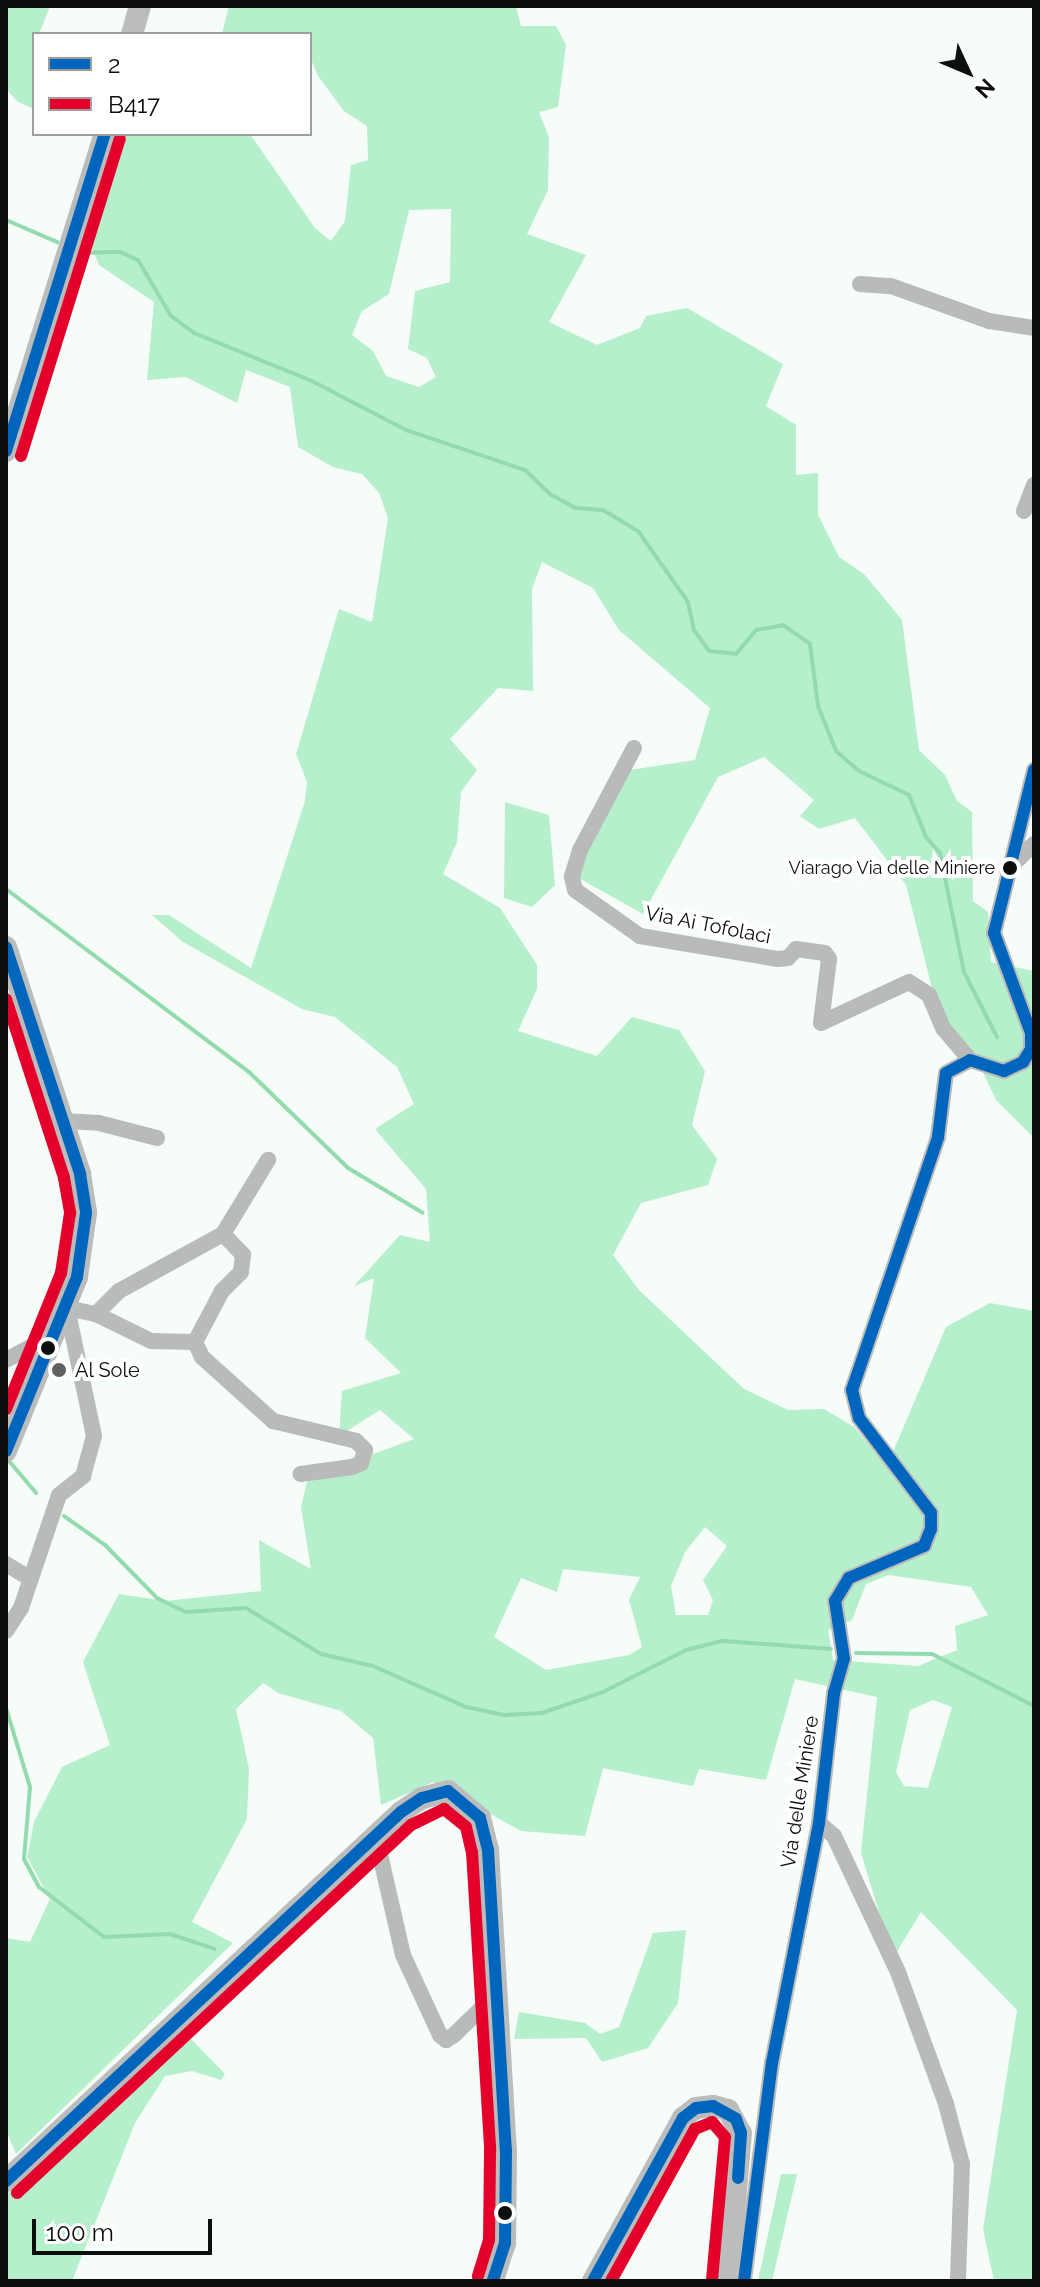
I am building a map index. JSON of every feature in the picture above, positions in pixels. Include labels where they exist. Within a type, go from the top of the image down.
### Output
[{"type":"main road","points":[[133,32],[140,6]]},
{"type":"main road","points":[[6,451],[104,136]]},
{"type":"main road","points":[[6,947],[63,1121],[86,1213],[77,1277],[67,1308],[6,1451]]},
{"type":"main road","points":[[6,2181],[372,1842],[422,1798],[448,1791],[468,1802],[480,1818],[488,1850],[506,2165],[505,2243],[493,2281]]},
{"type":"main road","points":[[593,2281],[683,2118],[696,2108],[713,2106],[728,2110],[741,2133],[728,2281]]},
{"type":"street","points":[[860,284],[891,286],[989,321],[1034,328]]},
{"type":"street","points":[[1024,511],[1034,485]]},
{"type":"street","name":"Via Ai Tofolaci","points":[[634,748],[580,850],[572,877],[575,890],[587,902],[640,936],[778,959],[788,958],[796,949],[825,953],[829,959],[821,1023],[909,982],[929,995],[943,1028],[970,1060]]},
{"type":"street","points":[[946,1073],[970,1060],[1004,1071],[1023,1062],[1031,1049],[1031,1033],[994,933],[1006,871],[1034,770]]},
{"type":"street","points":[[1006,871],[1034,844]]},
{"type":"street","name":"Via delle Miniere","points":[[744,2281],[772,2063],[819,1823],[834,1693],[844,1659],[835,1601],[849,1578],[924,1546],[931,1529],[931,1513],[859,1418],[852,1390],[938,1137],[946,1073],[943,1028]]},
{"type":"street","points":[[63,1121],[99,1123],[157,1138]]},
{"type":"street","points":[[96,1314],[119,1291],[223,1234],[268,1160]]},
{"type":"street","points":[[195,1342],[222,1291],[241,1272],[243,1255],[223,1234]]},
{"type":"street","points":[[6,1631],[21,1608],[59,1495],[83,1476],[94,1436],[67,1308],[96,1314],[151,1341],[195,1342]]},
{"type":"street","points":[[6,1360],[57,1333]]},
{"type":"street","points":[[195,1342],[202,1357],[273,1421],[319,1435],[356,1441],[365,1457],[352,1467],[300,1474]]},
{"type":"street","points":[[6,1564],[29,1578]]},
{"type":"street","points":[[819,1823],[834,1836],[898,1972],[946,2104],[962,2164],[958,2281]]},
{"type":"street","points":[[372,1842],[381,1859],[403,1955],[440,2035],[446,2040],[454,2035],[495,1995]]},
{"type":"green space","points":[[6,6],[50,6],[40,32],[32,32],[32,108],[18,102],[6,89]]},
{"type":"green space","points":[[229,6],[516,6],[521,26],[556,26],[566,45],[558,107],[539,112],[549,137],[548,190],[527,234],[586,255],[549,322],[597,345],[640,328],[646,316],[687,308],[783,364],[766,406],[796,425],[796,475],[818,473],[818,515],[839,557],[864,574],[902,620],[919,750],[945,775],[957,801],[972,812],[973,901],[988,912],[991,962],[1034,971],[1034,1138],[996,1100],[974,1053],[937,1008],[906,885],[855,818],[819,829],[800,816],[814,800],[764,757],[718,777],[643,914],[575,876],[630,770],[695,760],[710,708],[619,630],[593,588],[542,562],[532,589],[533,691],[498,688],[450,739],[477,770],[461,792],[457,842],[443,874],[500,908],[537,965],[537,989],[518,1031],[597,1056],[632,1017],[679,1030],[705,1071],[692,1125],[717,1159],[708,1185],[641,1203],[613,1255],[639,1290],[744,1389],[788,1410],[824,1409],[854,1427],[887,1466],[946,1327],[990,1303],[1034,1311],[1034,2281],[994,2281],[983,2229],[1017,2010],[921,1912],[893,1958],[861,1853],[877,1697],[795,1679],[766,1780],[699,1769],[693,1786],[603,1768],[585,1836],[521,1831],[433,1782],[381,1805],[373,1738],[341,1711],[278,1693],[263,1683],[236,1709],[249,1769],[247,1819],[192,1922],[233,1943],[16,2154],[6,2130],[6,1938],[30,1942],[50,1899],[27,1857],[34,1822],[62,1767],[110,1745],[83,1662],[119,1594],[165,1601],[261,1591],[259,1540],[311,1569],[301,1507],[308,1478],[414,1439],[380,1410],[339,1436],[342,1391],[401,1373],[365,1338],[374,1278],[354,1286],[400,1235],[430,1242],[426,1189],[375,1129],[414,1104],[397,1067],[335,1017],[302,1009],[183,942],[152,915],[169,915],[251,968],[305,801],[307,782],[296,754],[339,609],[372,622],[388,518],[379,493],[362,474],[333,467],[298,447],[290,387],[246,370],[237,403],[186,377],[147,380],[154,302],[99,265],[90,243],[117,136],[251,136],[315,228],[331,241],[345,221],[351,165],[368,160],[367,126],[344,111],[318,76],[312,62],[312,32],[222,32]],"holes":[[[451,209],[450,282],[415,291],[408,349],[427,358],[436,377],[419,387],[386,376],[373,351],[352,335],[362,311],[389,294],[409,210]],[[705,1527],[727,1546],[703,1580],[713,1600],[708,1615],[676,1615],[671,1586],[685,1552]],[[563,1569],[640,1577],[629,1600],[642,1647],[629,1655],[546,1670],[494,1637],[521,1578],[557,1592]],[[889,1575],[971,1587],[988,1615],[955,1626],[957,1650],[918,1666],[833,1660],[828,1630],[852,1620],[866,1584]],[[933,1700],[952,1707],[928,1788],[904,1786],[896,1772],[910,1710]]]},
{"type":"green space","points":[[505,802],[549,815],[555,885],[532,907],[504,898]]},
{"type":"green space","points":[[686,1930],[678,2003],[648,2048],[602,2062],[586,2038],[514,2039],[519,2012],[585,2023],[600,2034],[619,2027],[653,1933]]},
{"type":"green space","points":[[191,2039],[225,2074],[221,2080],[192,2071],[165,2076],[135,2123],[72,2281],[6,2281],[6,2192],[179,2041]]},
{"type":"green space","points":[[781,2174],[797,2174],[772,2281],[758,2281]]},
{"type":"waterway","points":[[6,220],[57,242]]},
{"type":"waterway","points":[[82,253],[120,252],[138,260],[171,316],[194,333],[312,381],[406,430],[525,470],[550,494],[575,508],[603,510],[638,531],[688,602],[694,630],[709,651],[736,654],[756,630],[783,625],[810,644],[818,706],[836,751],[859,771],[909,795],[926,837],[940,853],[964,972],[997,1037]]},
{"type":"waterway","points":[[6,889],[249,1072],[348,1168],[423,1213]]},
{"type":"waterway","points":[[9,1461],[36,1493]]},
{"type":"waterway","points":[[64,1516],[105,1545],[157,1598],[186,1612],[246,1608],[321,1654],[373,1666],[466,1707],[505,1715],[542,1713],[603,1692],[686,1650],[723,1641],[831,1649]]},
{"type":"waterway","points":[[856,1653],[932,1654],[1034,1706]]},
{"type":"waterway","points":[[6,1708],[30,1787],[24,1859],[39,1887],[104,1937],[170,1934],[215,1949]]},
{"type":"transit line","name":"2","points":[[6,451],[104,136]]},
{"type":"transit line","name":"B417","points":[[21,456],[120,139]]},
{"type":"transit line","name":"2","points":[[744,2281],[772,2063],[819,1823],[834,1693],[844,1659],[835,1601],[849,1578],[924,1546],[931,1529],[931,1513],[859,1418],[852,1390],[938,1137],[946,1073],[970,1060],[1004,1071],[1023,1062],[1031,1049],[1031,1033],[994,933],[1034,770]]},
{"type":"transit line","name":"2","points":[[6,947],[80,1174],[86,1213],[77,1277],[6,1451]]},
{"type":"transit line","name":"B417","points":[[6,999],[64,1178],[70,1213],[61,1273],[6,1409]]},
{"type":"transit line","name":"2","points":[[6,2181],[401,1812],[422,1798],[448,1791],[480,1818],[488,1850],[506,2150],[505,2243],[493,2281]]},
{"type":"transit line","name":"B417","points":[[17,2193],[411,1825],[444,1809],[466,1827],[472,1852],[490,2150],[489,2240],[478,2276]]},
{"type":"transit line","name":"2","points":[[593,2281],[683,2118],[696,2108],[713,2106],[736,2119],[741,2133],[738,2178]]},
{"type":"transit line","name":"B417","points":[[611,2281],[695,2129],[712,2122],[725,2137],[712,2280]]},
{"type":"place","name":"Viarago Via delle Miniere","points":[[1010,868]]},
{"type":"place","name":"Al Sole","points":[[59,1370]]}]
